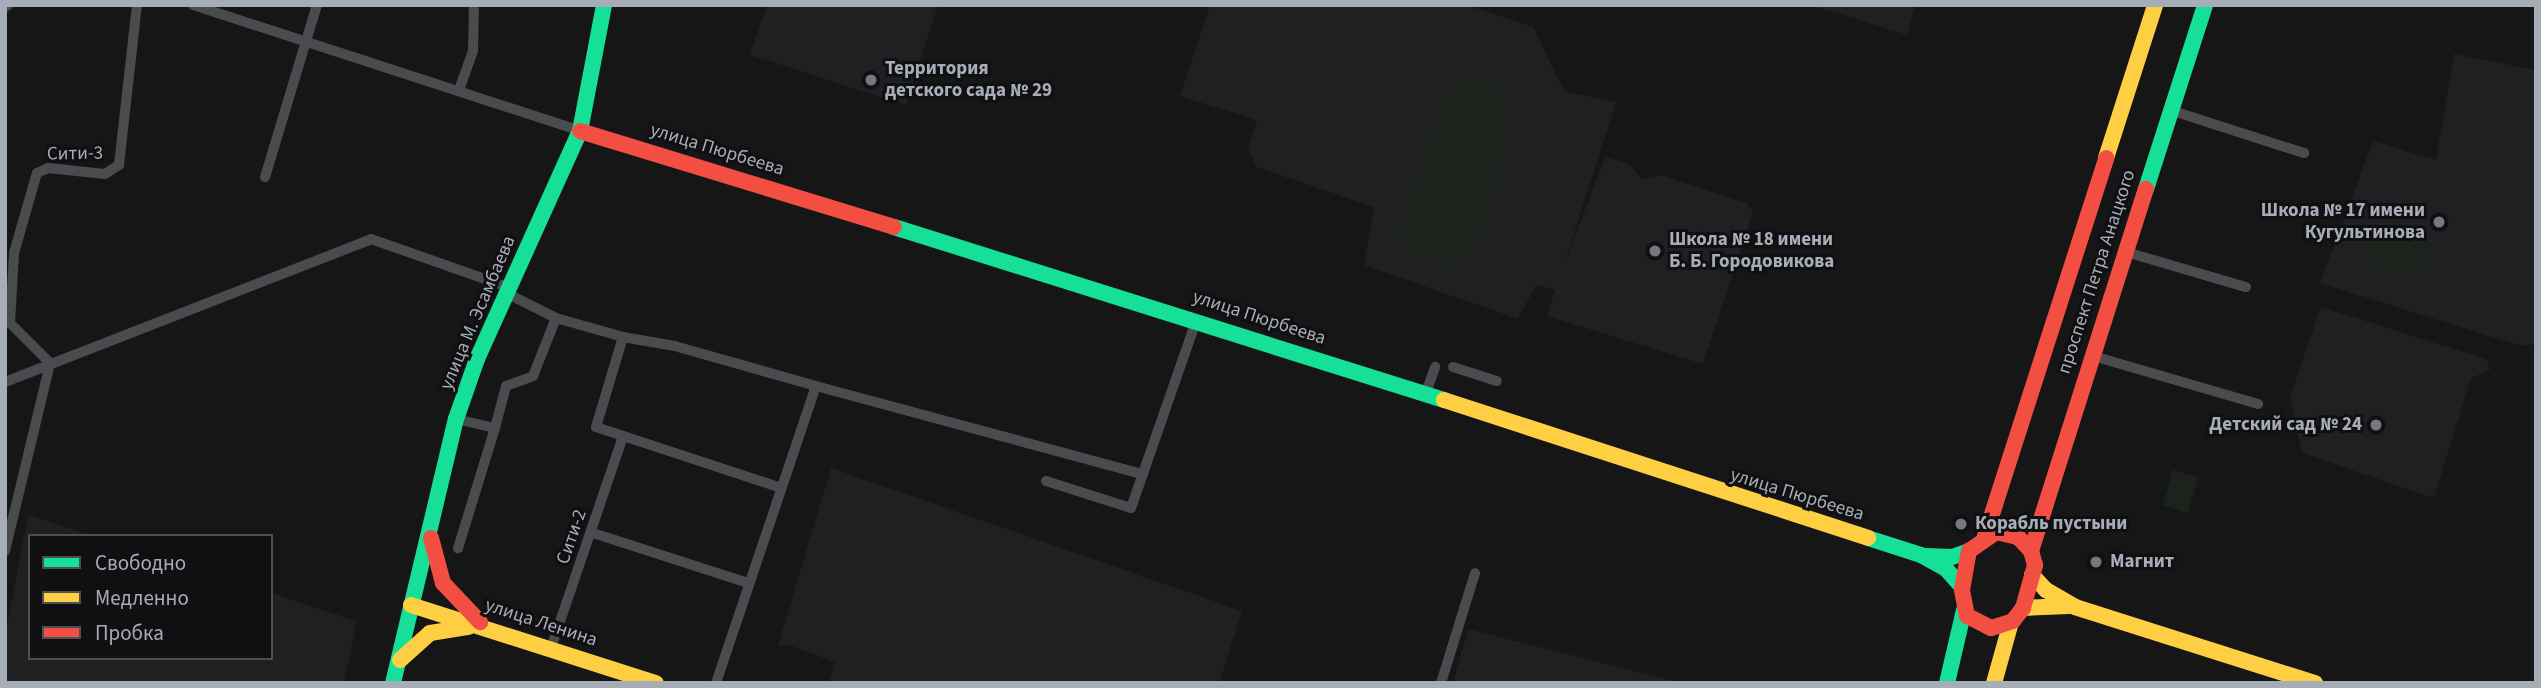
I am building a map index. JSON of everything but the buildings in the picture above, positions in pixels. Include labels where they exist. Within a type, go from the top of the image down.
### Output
[{"type":"main road","name":"улица М. Эсамбаева","points":[[393,683],[456,419],[477,359],[580,131],[604,5]]},
{"type":"main road","name":"проспект Петра Анацкого","points":[[1985,536],[2155,5]]},
{"type":"main road","name":"проспект Петра Анацкого","points":[[2031,551],[2205,5]]},
{"type":"main road","name":"улица Пюрбеева","points":[[580,131],[1197,319],[1921,555]]},
{"type":"main road","points":[[430,530],[443,583],[485,627]]},
{"type":"main road","points":[[1921,555],[1952,557],[1969,551],[1985,536],[2007,533],[2031,551],[2032,575],[2023,608],[2011,622],[1994,683]]},
{"type":"main road","points":[[1947,683],[1964,610],[1962,587],[1969,551]]},
{"type":"main road","points":[[1921,555],[1946,569],[1962,587]]},
{"type":"main road","points":[[2032,575],[2046,590],[2075,607],[2315,683]]},
{"type":"main road","name":"улица Ленина","points":[[411,605],[656,683]]},
{"type":"main road","points":[[2023,608],[2075,607]]},
{"type":"main road","points":[[1964,610],[1980,626],[1991,628],[2011,622]]},
{"type":"main road","points":[[398,663],[430,633],[458,626],[485,627]]},
{"type":"street","name":"Сити-3","points":[[50,363],[9,323],[14,253],[37,173],[48,169],[105,174],[119,165],[137,5]]},
{"type":"street","points":[[193,5],[580,131]]},
{"type":"street","points":[[265,177],[317,5]]},
{"type":"street","points":[[459,90],[473,51],[474,5]]},
{"type":"street","points":[[2170,110],[2304,153]]},
{"type":"street","points":[[5,382],[371,239],[509,291],[556,318],[623,337],[675,346],[1143,474]]},
{"type":"street","points":[[2126,253],[2246,287]]},
{"type":"street","points":[[458,548],[506,387],[533,376],[556,318]]},
{"type":"street","points":[[1046,481],[1131,508],[1197,319]]},
{"type":"street","points":[[623,337],[596,427],[778,487]]},
{"type":"street","points":[[2093,356],[2258,404]]},
{"type":"street","points":[[5,551],[50,363]]},
{"type":"street","points":[[1425,395],[1435,367]]},
{"type":"street","points":[[1453,367],[1497,381]]},
{"type":"street","points":[[716,683],[778,487],[816,386]]},
{"type":"street","points":[[456,419],[495,428]]},
{"type":"street","name":"Сити-2","points":[[551,648],[593,533],[623,436]]},
{"type":"street","points":[[593,533],[748,583]]},
{"type":"street","points":[[1441,683],[1475,573]]},
{"type":"shaded area","name":"Территория детского сада № 29","points":[[767,5],[938,5],[906,105],[750,55]]},
{"type":"shaded area","points":[[1210,5],[1466,5],[1533,27],[1564,91],[1616,102],[1563,268],[1605,157],[1629,164],[1642,179],[1660,175],[1747,203],[1753,212],[1703,364],[1547,316],[1555,290],[1536,285],[1518,319],[1364,265],[1374,207],[1256,167],[1248,147],[1257,120],[1180,96]]},
{"type":"shaded area","points":[[1811,5],[1915,5],[1907,35]]},
{"type":"shaded area","name":"Школа № 17 имени Кугультинова","points":[[2454,54],[2536,70],[2536,343],[2521,346],[2320,283],[2373,141],[2436,160]]},
{"type":"shaded area","points":[[1464,75],[1492,82],[1509,103],[1510,131],[1477,248],[1453,267],[1412,259],[1398,231],[1441,96]]},
{"type":"shaded area","points":[[2370,230],[2431,248],[2422,281],[2361,263]]},
{"type":"shaded area","name":"Детский сад № 24","points":[[2321,307],[2486,359],[2490,370],[2471,378],[2434,498],[2302,453],[2290,397]]},
{"type":"shaded area","points":[[831,468],[1242,611],[1219,683],[829,683],[835,662],[789,645],[778,646]]},
{"type":"shaded area","points":[[2173,470],[2198,477],[2188,513],[2163,505]]},
{"type":"shaded area","points":[[28,515],[87,534],[28,534],[28,660],[273,660],[273,594],[357,621],[344,683],[5,683],[5,636]]},
{"type":"shaded area","points":[[1468,629],[1681,683],[1453,683]]},
{"type":"traffic: fast","points":[[393,683],[456,419],[477,359],[580,131],[604,5]]},
{"type":"traffic: fast","points":[[2146,189],[2205,5]]},
{"type":"traffic: fast","points":[[894,227],[1444,400]]},
{"type":"traffic: fast","points":[[1868,538],[1921,555],[1946,569],[1962,587]]},
{"type":"traffic: fast","points":[[1927,556],[1952,557],[1969,551]]},
{"type":"traffic: fast","points":[[1947,683],[1964,610]]},
{"type":"traffic: slow","points":[[2106,158],[2155,5]]},
{"type":"traffic: slow","points":[[1444,400],[1868,538]]},
{"type":"traffic: slow","points":[[2032,575],[2046,590],[2075,607],[2315,683]]},
{"type":"traffic: slow","points":[[411,605],[656,683]]},
{"type":"traffic: slow","points":[[2023,608],[2069,606]]},
{"type":"traffic: slow","points":[[1994,683],[2011,622]]},
{"type":"traffic: slow","points":[[400,660],[430,633],[469,627]]},
{"type":"traffic: jam","points":[[580,131],[894,227]]},
{"type":"traffic: jam","points":[[1985,536],[2106,158]]},
{"type":"traffic: jam","points":[[2031,551],[2146,189]]},
{"type":"traffic: jam","points":[[1996,532],[2018,537],[2031,551],[2035,565],[2023,608],[2013,621],[1991,628],[1967,616],[1962,590],[1969,551],[1996,532]]},
{"type":"traffic: jam","points":[[431,538],[443,583],[480,622]]},
{"type":"place","name":"Территория детского сада № 29","points":[[871,80]]},
{"type":"place","name":"Школа № 17 имени Кугультинова","points":[[2439,222]]},
{"type":"place","name":"Школа № 18 имени Б. Б. Городовикова","points":[[1655,251]]},
{"type":"place","name":"Детский сад № 24","points":[[2376,425]]},
{"type":"place","name":"Корабль пустыни","points":[[1961,524]]},
{"type":"place","name":"Магнит","points":[[2096,562]]}]
